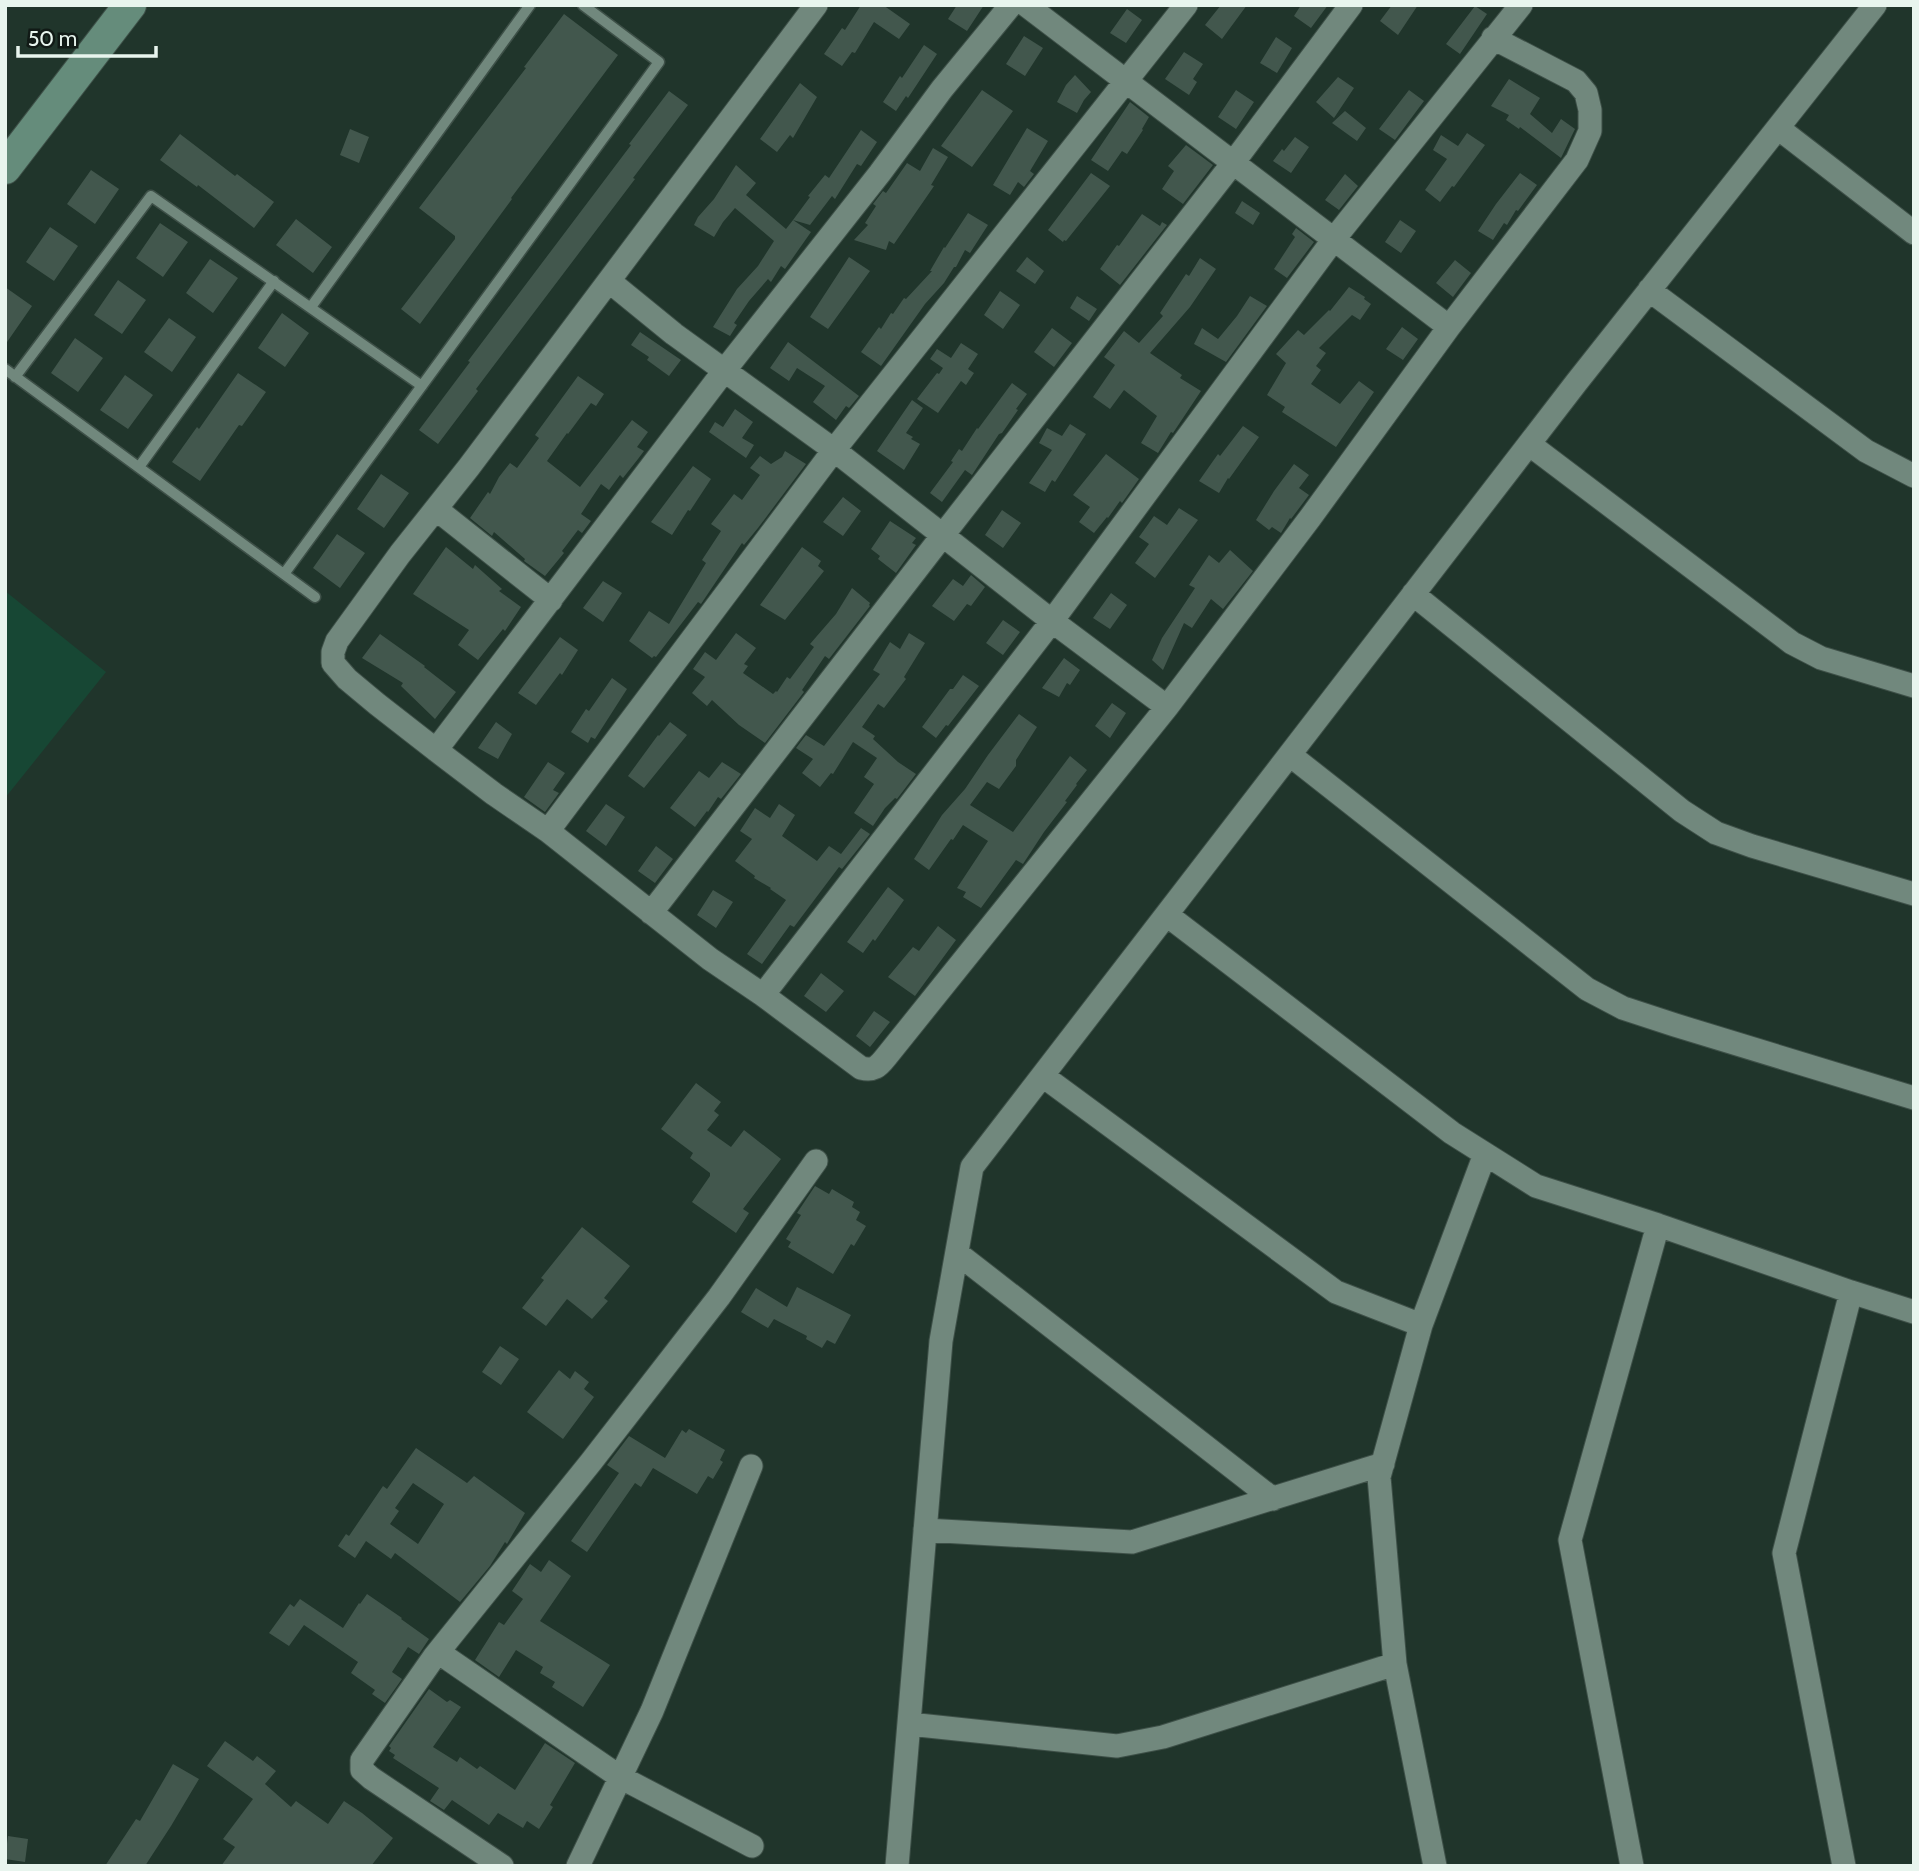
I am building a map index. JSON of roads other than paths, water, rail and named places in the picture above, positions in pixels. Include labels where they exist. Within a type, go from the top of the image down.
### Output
[{"type":"street","points":[[5,168],[130,5]]},
{"type":"street","points":[[816,5],[400,554],[337,641],[333,663],[346,679],[366,696],[494,794],[548,831],[710,959],[861,1068],[869,1070],[877,1068],[1167,707],[1310,518],[1449,327],[1577,160],[1590,131],[1590,110],[1586,93],[1576,81],[1493,38]]},
{"type":"street","points":[[436,750],[724,371],[880,173],[942,89],[1011,5]]},
{"type":"street","points":[[1026,5],[1449,327]]},
{"type":"street","points":[[548,831],[834,450],[1186,5]]},
{"type":"street","points":[[651,914],[1233,163],[1351,5]]},
{"type":"street","points":[[763,995],[1052,621],[1334,239],[1521,5]]},
{"type":"street","points":[[897,1866],[941,1341],[972,1167],[1529,444],[1875,5]]},
{"type":"street","points":[[1778,128],[1914,233]]},
{"type":"street","points":[[609,281],[674,334],[834,450],[1052,621],[1167,707]]},
{"type":"street","points":[[1649,290],[1866,451],[1914,476]]},
{"type":"street","points":[[1529,444],[1792,643],[1821,658],[1914,686]]},
{"type":"street","points":[[436,509],[551,600]]},
{"type":"street","points":[[1413,594],[1682,811],[1716,833],[1914,894]]},
{"type":"street","points":[[1290,755],[1587,989],[1623,1008],[1914,1098]]},
{"type":"street","points":[[1167,915],[1452,1133],[1536,1186],[1914,1312]]},
{"type":"street","points":[[1043,1076],[1336,1292],[1421,1325]]},
{"type":"street","points":[[1434,1865],[1395,1664],[1379,1477],[1421,1325],[1485,1154]]},
{"type":"street","points":[[502,1866],[371,1778],[362,1770],[362,1760],[438,1652],[719,1297],[816,1160]]},
{"type":"street","points":[[1632,1866],[1570,1540],[1658,1225]]},
{"type":"street","points":[[957,1253],[1273,1499]]},
{"type":"street","points":[[1843,1866],[1784,1553],[1851,1292]]},
{"type":"street","points":[[925,1530],[1132,1542],[1383,1464]]},
{"type":"street","points":[[578,1866],[652,1711],[751,1466]]},
{"type":"street","points":[[438,1652],[621,1777],[752,1846]]},
{"type":"street","points":[[909,1724],[1118,1746],[1163,1737],[1395,1664]]},
{"type":"lane","points":[[311,307],[530,5]]},
{"type":"lane","points":[[284,574],[659,62],[583,5]]},
{"type":"lane","points":[[15,377],[151,196],[422,386]]},
{"type":"lane","points":[[139,467],[274,281]]},
{"type":"lane","points":[[5,369],[315,597]]}]
